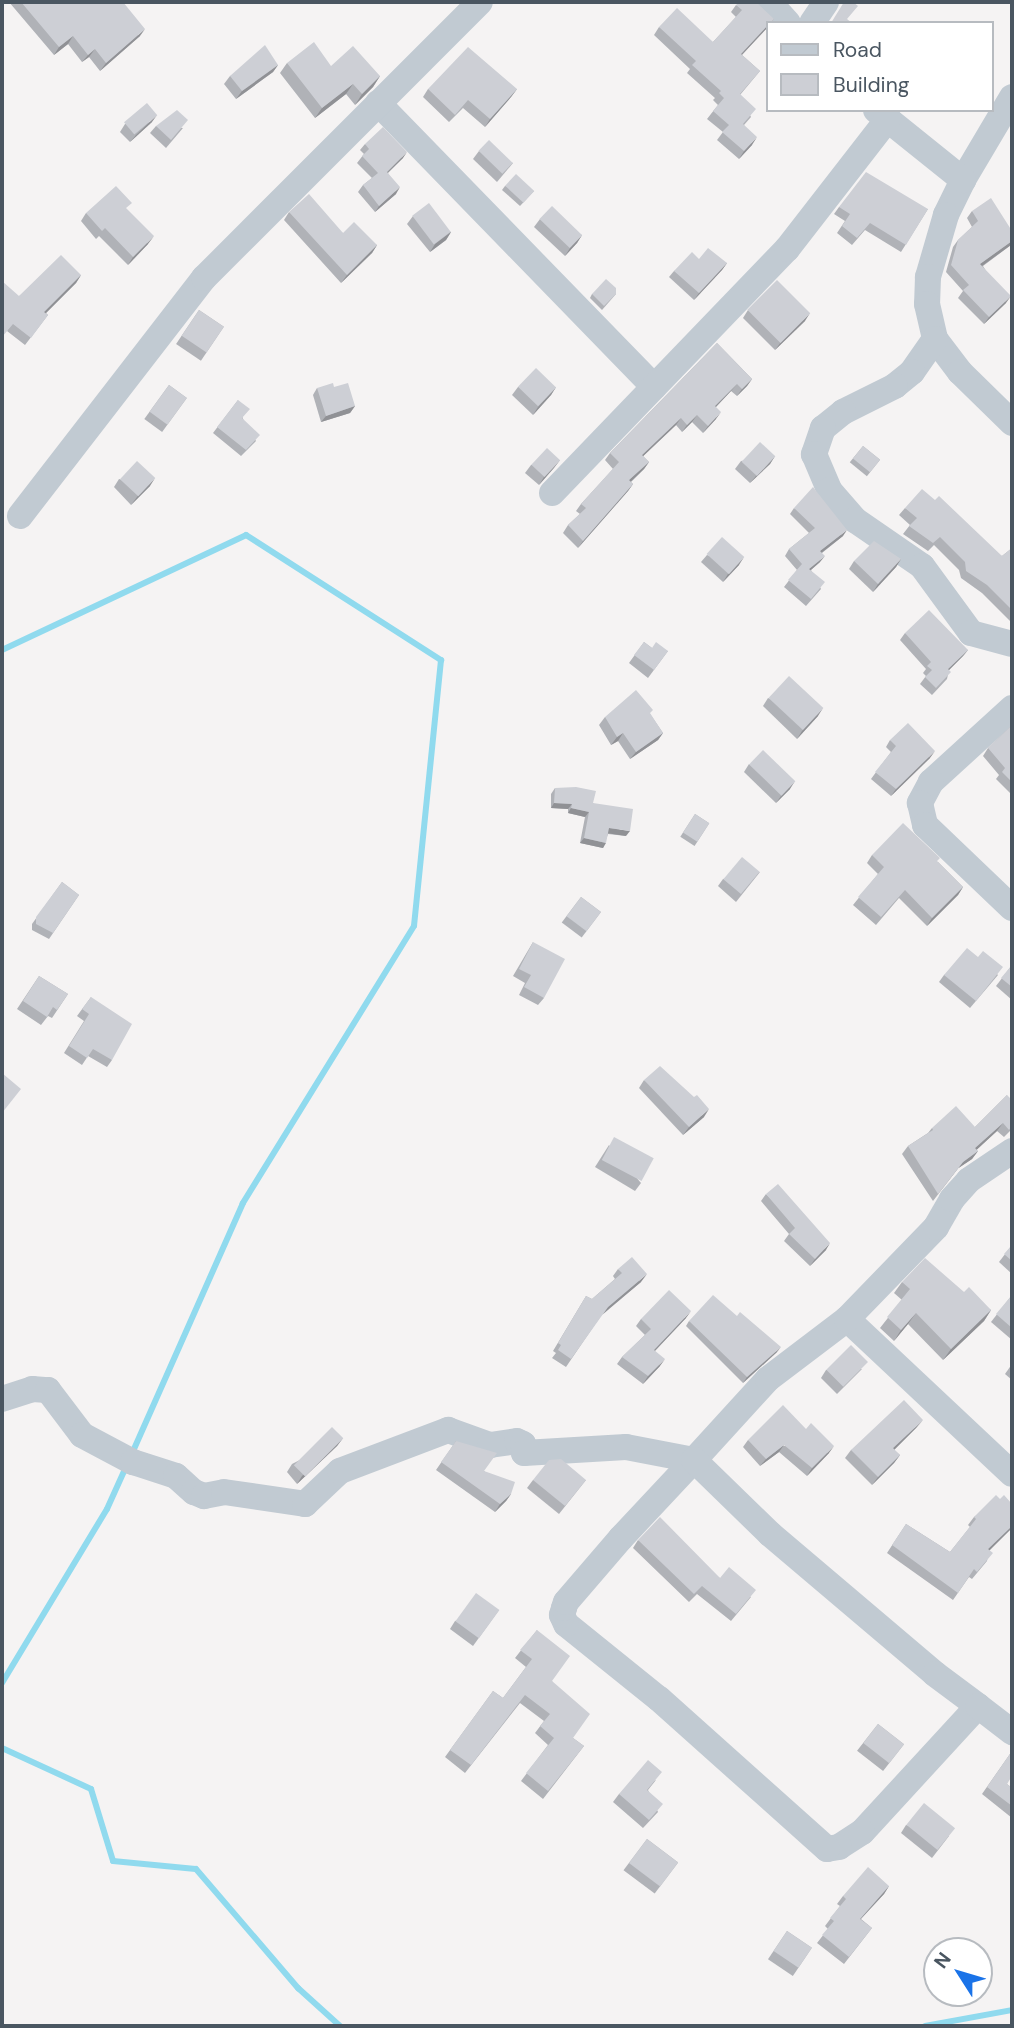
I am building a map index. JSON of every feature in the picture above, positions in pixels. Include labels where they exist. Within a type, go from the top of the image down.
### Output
[{"type":"street","points":[[20,516],[204,278],[480,2]]},
{"type":"street","points":[[769,2],[786,21]]},
{"type":"street","points":[[813,21],[826,2]]},
{"type":"street","points":[[1012,97],[1004,130],[963,180],[946,215],[928,277],[927,304],[935,339],[960,372],[1012,423]]},
{"type":"street","points":[[378,103],[654,387]]},
{"type":"street","points":[[552,493],[787,249],[882,115],[963,180]]},
{"type":"street","points":[[935,339],[912,372],[895,386],[843,412],[824,428],[814,454],[829,490],[855,520],[922,566],[971,633],[1012,643]]},
{"type":"street","points":[[1012,708],[931,782],[920,803],[925,825],[1012,908]]},
{"type":"street","points":[[978,1706],[862,1832],[839,1847],[827,1849],[659,1699],[566,1624],[562,1615],[566,1602],[768,1379],[847,1319],[936,1227],[951,1199],[969,1180],[1012,1151]]},
{"type":"street","points":[[847,1319],[1012,1474]]},
{"type":"street","points":[[2,1399],[32,1389],[48,1390],[82,1434],[129,1460],[176,1476],[194,1493],[204,1496],[224,1492],[305,1504],[340,1471],[449,1430],[490,1446],[517,1441],[523,1444],[524,1453],[543,1449],[626,1447],[694,1460],[770,1534],[1012,1732]]},
{"type":"building","points":[[21,2],[123,2],[145,29],[106,63],[95,49],[88,55],[73,36],[59,47]]},
{"type":"building","points":[[739,2],[756,2],[774,19],[766,21],[766,27],[741,54],[760,71],[740,94],[756,109],[743,124],[757,137],[744,151],[722,132],[729,125],[713,111],[724,98],[719,93],[721,91],[692,65],[696,61],[659,27],[677,8],[713,42],[742,10],[736,5]]},
{"type":"building","points":[[844,2],[853,2],[858,6],[847,19],[850,21],[832,21]]},
{"type":"building","points":[[314,42],[331,66],[353,46],[380,76],[362,94],[353,84],[322,108],[287,63]]},
{"type":"building","points":[[265,45],[278,65],[242,91],[230,76]]},
{"type":"building","points":[[468,47],[517,89],[490,119],[468,100],[455,115],[428,89]]},
{"type":"building","points":[[147,103],[157,115],[134,135],[124,122]]},
{"type":"building","points":[[177,110],[188,120],[171,140],[156,126]]},
{"type":"building","points":[[383,127],[407,152],[387,172],[400,187],[379,206],[363,185],[378,173],[362,156],[369,149],[365,144]]},
{"type":"building","points":[[489,140],[513,163],[502,174],[479,151]]},
{"type":"building","points":[[866,172],[928,209],[906,245],[870,223],[857,238],[842,226],[850,214],[839,207]]},
{"type":"building","points":[[516,174],[534,191],[523,203],[505,186]]},
{"type":"building","points":[[116,186],[132,203],[126,208],[154,236],[133,257],[105,228],[102,231],[86,213]]},
{"type":"building","points":[[309,194],[343,233],[354,222],[377,245],[347,275],[289,212]]},
{"type":"building","points":[[991,198],[1012,231],[1012,241],[980,264],[1011,296],[989,317],[963,290],[969,285],[951,265],[958,240],[978,221],[972,211]]},
{"type":"building","points":[[429,203],[451,232],[434,244],[412,216]]},
{"type":"building","points":[[552,206],[582,235],[570,248],[539,219]]},
{"type":"building","points":[[708,248],[727,263],[699,293],[674,271],[692,252],[699,259]]},
{"type":"building","points":[[61,255],[81,275],[44,312],[48,315],[31,338],[13,324],[2,337],[2,281],[19,296]]},
{"type":"building","points":[[606,279],[616,288],[616,294],[604,306],[592,294]]},
{"type":"building","points":[[777,280],[810,313],[781,343],[747,310]]},
{"type":"building","points":[[199,310],[224,327],[207,352],[182,336]]},
{"type":"building","points":[[717,343],[752,379],[742,389],[737,384],[715,406],[721,412],[708,426],[697,415],[687,425],[681,418],[642,455],[649,462],[629,480],[633,484],[583,541],[568,525],[586,508],[581,504],[619,462],[610,453]]},
{"type":"building","points":[[536,368],[556,387],[538,406],[518,387]]},
{"type":"building","points":[[333,383],[334,387],[348,383],[355,406],[326,416],[317,388]]},
{"type":"building","points":[[169,385],[187,398],[167,425],[150,412]]},
{"type":"building","points":[[238,400],[250,409],[242,418],[260,435],[246,450],[217,427]]},
{"type":"building","points":[[760,442],[775,456],[757,476],[742,462]]},
{"type":"building","points":[[863,446],[880,460],[870,472],[853,458]]},
{"type":"building","points":[[547,448],[560,460],[544,477],[531,465]]},
{"type":"building","points":[[137,461],[155,478],[138,496],[120,479]]},
{"type":"building","points":[[813,487],[847,530],[820,551],[825,556],[809,569],[825,582],[811,599],[788,580],[802,564],[789,549],[815,528],[794,508]]},
{"type":"building","points":[[922,489],[935,500],[939,496],[1002,556],[1012,548],[1012,610],[987,585],[966,571],[965,562],[940,537],[933,543],[909,526],[917,518],[905,508]]},
{"type":"building","points":[[722,537],[744,557],[729,574],[707,554]]},
{"type":"building","points":[[874,541],[901,559],[878,584],[854,561]]},
{"type":"building","points":[[929,610],[968,650],[948,669],[951,672],[936,688],[925,677],[932,670],[927,666],[931,662],[905,633]]},
{"type":"building","points":[[644,642],[652,648],[656,642],[668,651],[654,670],[634,655]]},
{"type":"building","points":[[789,676],[823,708],[803,730],[769,698]]},
{"type":"building","points":[[636,690],[653,710],[650,713],[663,733],[636,752],[623,733],[617,737],[605,717]]},
{"type":"building","points":[[908,723],[935,751],[896,789],[875,772],[896,746],[890,740]]},
{"type":"building","points":[[1012,725],[1012,782],[1002,772],[1005,768],[988,748]]},
{"type":"building","points":[[763,750],[795,781],[781,796],[749,764]]},
{"type":"building","points":[[576,787],[596,791],[593,803],[633,809],[630,831],[609,828],[606,843],[584,838],[589,812],[571,808],[572,804],[554,803],[555,788]]},
{"type":"building","points":[[695,814],[709,823],[697,842],[683,832]]},
{"type":"building","points":[[903,823],[940,858],[937,861],[963,887],[932,918],[905,890],[881,917],[858,897],[884,867],[872,855]]},
{"type":"building","points":[[742,857],[760,872],[741,894],[723,879]]},
{"type":"building","points":[[62,882],[79,895],[53,933],[36,924],[36,917]]},
{"type":"building","points":[[581,897],[601,912],[587,931],[567,916]]},
{"type":"building","points":[[533,942],[565,959],[544,998],[524,987],[531,975],[519,969]]},
{"type":"building","points":[[967,948],[978,957],[983,951],[1003,967],[976,1001],[944,975]]},
{"type":"building","points":[[1012,965],[1012,987],[1001,978]]},
{"type":"building","points":[[39,976],[68,994],[57,1010],[53,1007],[47,1017],[23,1001]]},
{"type":"building","points":[[91,997],[132,1024],[112,1060],[93,1049],[87,1058],[69,1046],[89,1014],[82,1009]]},
{"type":"building","points":[[660,1066],[694,1097],[697,1095],[709,1109],[689,1127],[644,1080]]},
{"type":"building","points":[[2,1073],[21,1089],[2,1113]]},
{"type":"building","points":[[1007,1095],[1012,1100],[1012,1126],[1009,1130],[1003,1123],[975,1148],[978,1151],[963,1162],[938,1194],[908,1146],[933,1130],[932,1128],[956,1106],[975,1127]]},
{"type":"building","points":[[614,1137],[654,1158],[642,1181],[602,1160]]},
{"type":"building","points":[[778,1184],[830,1243],[815,1259],[789,1234],[795,1228],[766,1194]]},
{"type":"building","points":[[1012,1245],[1012,1261],[1004,1254]]},
{"type":"building","points":[[632,1257],[647,1274],[608,1307],[571,1359],[558,1350],[561,1345],[558,1343],[586,1296],[592,1299],[622,1273],[618,1269]]},
{"type":"building","points":[[925,1258],[964,1292],[969,1287],[991,1310],[951,1349],[916,1313],[901,1330],[887,1317],[910,1289],[902,1282]]},
{"type":"building","points":[[669,1290],[691,1311],[654,1350],[665,1359],[648,1376],[622,1357],[651,1329],[641,1319]]},
{"type":"building","points":[[713,1295],[737,1316],[740,1312],[781,1347],[747,1377],[689,1321]]},
{"type":"building","points":[[1012,1295],[1012,1328],[996,1314]]},
{"type":"building","points":[[851,1345],[868,1362],[843,1387],[826,1370]]},
{"type":"building","points":[[904,1400],[923,1420],[893,1448],[900,1455],[878,1477],[851,1450]]},
{"type":"building","points":[[783,1405],[806,1429],[811,1423],[834,1446],[812,1468],[784,1445],[766,1459],[748,1440]]},
{"type":"building","points":[[332,1427],[343,1438],[305,1476],[294,1465]]},
{"type":"building","points":[[456,1441],[497,1453],[484,1471],[515,1482],[511,1494],[500,1504],[441,1462]]},
{"type":"building","points":[[561,1459],[586,1480],[565,1506],[533,1480],[549,1460]]},
{"type":"building","points":[[996,1495],[1000,1499],[1004,1495],[1012,1504],[1012,1526],[988,1549],[993,1553],[977,1572],[974,1569],[958,1593],[892,1545],[906,1524],[950,1552],[976,1519],[974,1517]]},
{"type":"building","points":[[660,1517],[720,1578],[729,1567],[756,1590],[736,1614],[702,1586],[694,1594],[638,1540]]},
{"type":"building","points":[[476,1593],[499,1610],[479,1638],[455,1621]]},
{"type":"building","points":[[537,1630],[570,1656],[552,1681],[590,1714],[573,1738],[584,1746],[548,1791],[526,1773],[554,1738],[540,1726],[550,1714],[525,1695],[471,1765],[450,1750],[493,1691],[503,1698],[532,1659],[520,1650]]},
{"type":"building","points":[[878,1724],[904,1744],[889,1763],[863,1743]]},
{"type":"building","points":[[1012,1751],[1012,1776],[1007,1784],[1012,1788],[1012,1806],[987,1787]]},
{"type":"building","points":[[648,1760],[662,1772],[647,1790],[663,1804],[649,1820],[619,1794]]},
{"type":"building","points":[[924,1803],[955,1828],[937,1850],[906,1825]]},
{"type":"building","points":[[647,1839],[678,1862],[660,1886],[629,1863]]},
{"type":"building","points":[[868,1867],[889,1886],[860,1919],[872,1928],[849,1957],[822,1935],[834,1921],[830,1918],[846,1899],[843,1896]]},
{"type":"building","points":[[787,1931],[812,1948],[798,1968],[774,1951]]},
{"type":"waterway","points":[[2,650],[246,535],[441,660],[414,926],[243,1203],[132,1453]]},
{"type":"waterway","points":[[2,1683],[107,1509],[126,1467]]},
{"type":"waterway","points":[[2,1748],[91,1789],[113,1861],[196,1869],[298,1988],[340,2026]]},
{"type":"waterway","points":[[925,2026],[1012,2010]]}]
